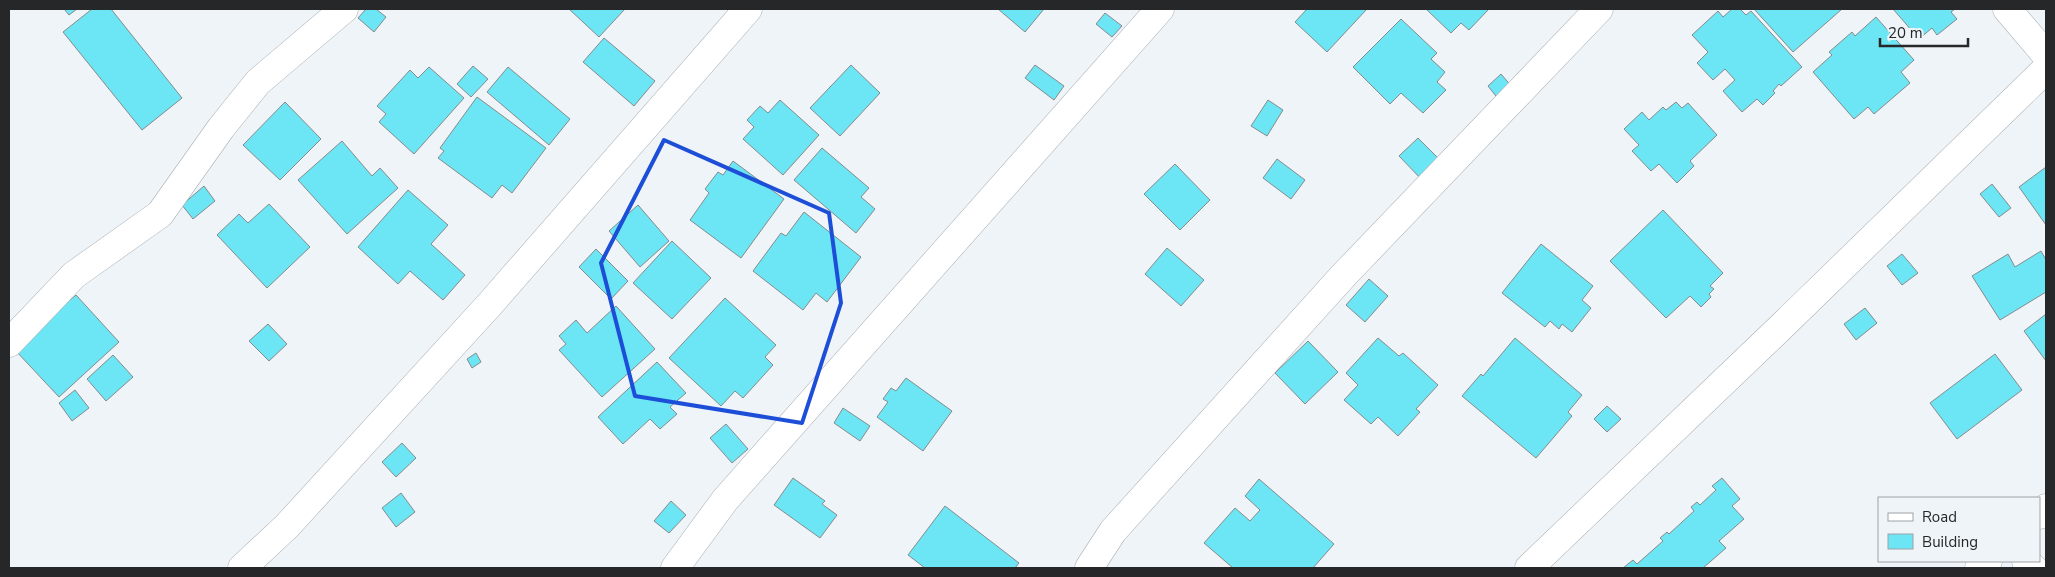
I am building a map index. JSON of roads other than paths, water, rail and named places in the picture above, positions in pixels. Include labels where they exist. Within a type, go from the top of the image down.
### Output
[{"type":"street","points":[[9,343],[74,276],[160,214],[221,128],[258,82],[344,9]]},
{"type":"street","points":[[242,568],[287,526],[484,311],[748,9]]},
{"type":"street","points":[[675,568],[724,500],[1160,9]]},
{"type":"street","points":[[1089,568],[1114,531],[1343,276],[1600,9]]},
{"type":"street","points":[[2008,9],[2046,55]]},
{"type":"street","points":[[1529,568],[1782,326],[2046,69]]}]
